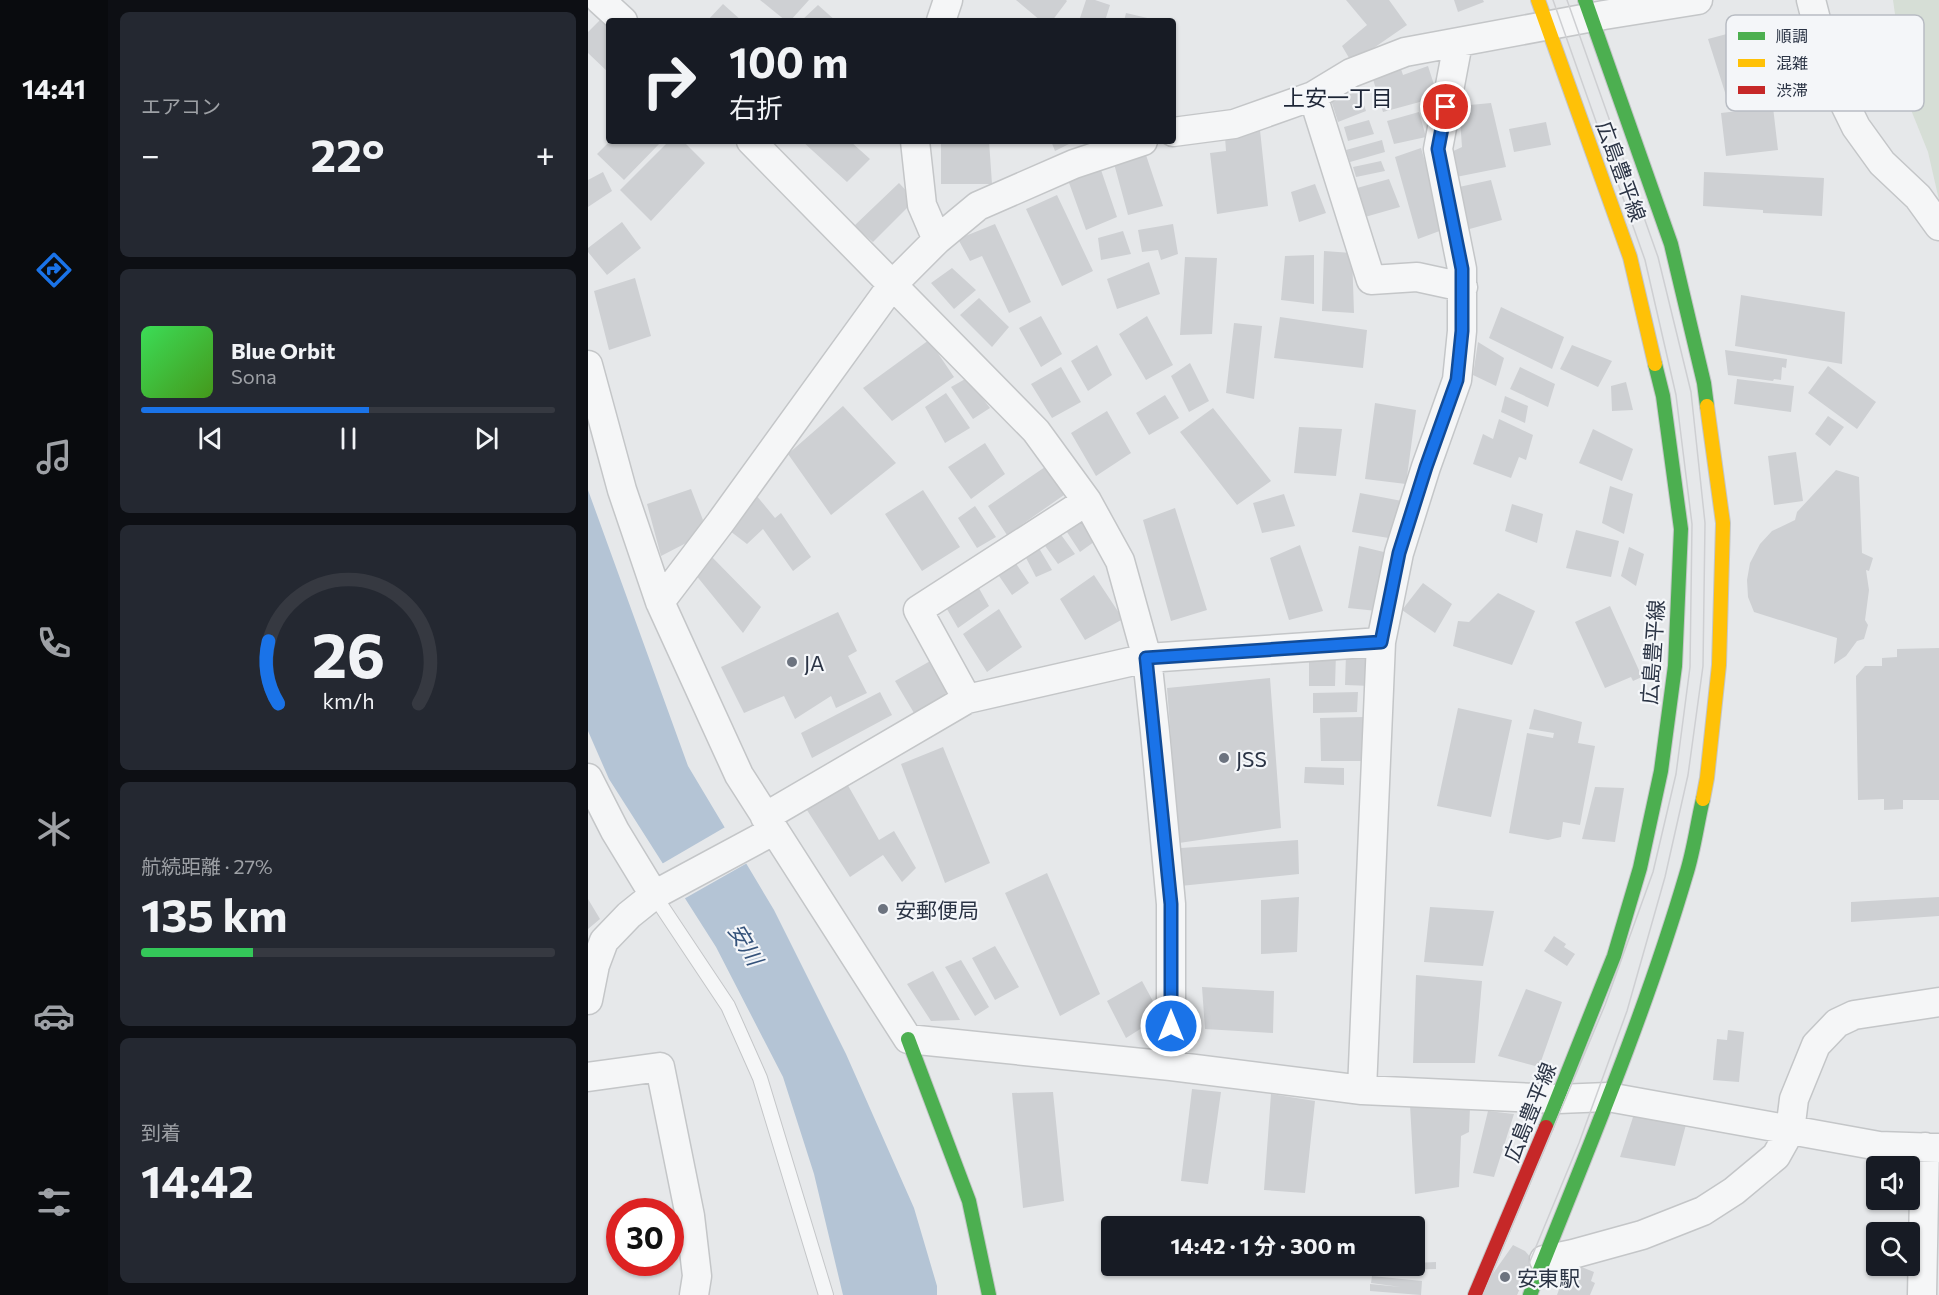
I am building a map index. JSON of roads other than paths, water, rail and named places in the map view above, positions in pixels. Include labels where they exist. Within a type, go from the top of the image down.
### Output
[{"type":"main road","name":"広島豊平線","points":[[1530,1295],[1608,1097],[1657,964],[1687,873],[1707,778],[1719,665],[1723,523],[1704,383],[1671,244],[1588,9]]},
{"type":"main road","name":"広島豊平線","points":[[1475,1295],[1558,1099],[1614,956],[1643,857],[1661,771],[1675,666],[1681,529],[1664,396],[1630,257],[1542,13]]},
{"type":"main road","points":[[908,1039],[969,1201],[989,1295]]},
{"type":"street","points":[[600,0],[620,18]]},
{"type":"street","points":[[942,18],[948,0]]},
{"type":"street","points":[[1176,132],[1234,124],[1313,96],[1351,73],[1405,52],[1458,43],[1542,13],[1698,0]]},
{"type":"street","points":[[1811,0],[1815,15]]},
{"type":"street","points":[[1362,1090],[1381,642],[1399,553],[1457,380],[1462,331],[1462,269],[1438,149],[1458,43]]},
{"type":"street","points":[[1313,96],[1371,279],[1417,278],[1463,287]]},
{"type":"street","points":[[1848,111],[1856,127],[1882,163],[1918,197],[1939,226]]},
{"type":"street","points":[[754,144],[1036,431],[1088,501],[1120,561],[1146,658],[1171,904],[1171,1066]]},
{"type":"street","points":[[915,144],[922,206],[937,240]]},
{"type":"street","points":[[660,602],[893,284],[937,240],[978,206],[1074,164],[1134,144]]},
{"type":"street","points":[[588,366],[622,490],[660,602],[739,775],[768,828],[908,1039],[1171,1066],[1362,1090],[1558,1099],[1608,1097],[1879,1146],[1932,1148],[1922,1295]]},
{"type":"street","points":[[967,699],[918,610],[1088,501]]},
{"type":"street","points":[[588,1000],[595,965],[604,941],[629,915],[661,891],[768,828],[967,699],[1146,658],[1381,642]]},
{"type":"street","points":[[588,778],[615,831],[661,891]]},
{"type":"street","points":[[1544,1260],[1642,1235],[1703,1211],[1734,1191],[1776,1156],[1790,1131],[1794,1099],[1816,1045],[1837,1023],[1854,1016],[1939,1002]]},
{"type":"street","points":[[588,1077],[660,1067],[690,1216],[696,1276],[694,1295]]},
{"type":"lane","points":[[661,891],[728,1006],[760,1078],[826,1295]]},
{"type":"water","name":"安川","points":[[588,490],[688,766],[774,910],[846,1054],[914,1208],[937,1286],[937,1295],[843,1295],[814,1174],[783,1077],[716,947],[609,779],[588,731]]},
{"type":"tram line","points":[[1483,1295],[1605,1005],[1653,872],[1676,774],[1690,667],[1692,524],[1676,395],[1645,260],[1553,0]]},
{"type":"tram line","points":[[1516,1295],[1579,1143],[1627,1011],[1665,877],[1688,775],[1703,666],[1705,523],[1691,392],[1658,257],[1567,0]]},
{"type":"place","name":"JA","points":[[792,662]]},
{"type":"place","name":"JSS","points":[[1224,758]]},
{"type":"place","name":"安郵便局","points":[[883,909]]},
{"type":"place","name":"安東駅","points":[[1505,1277]]},
{"type":"district","name":"上安一丁目","points":[[1338,97]]}]
